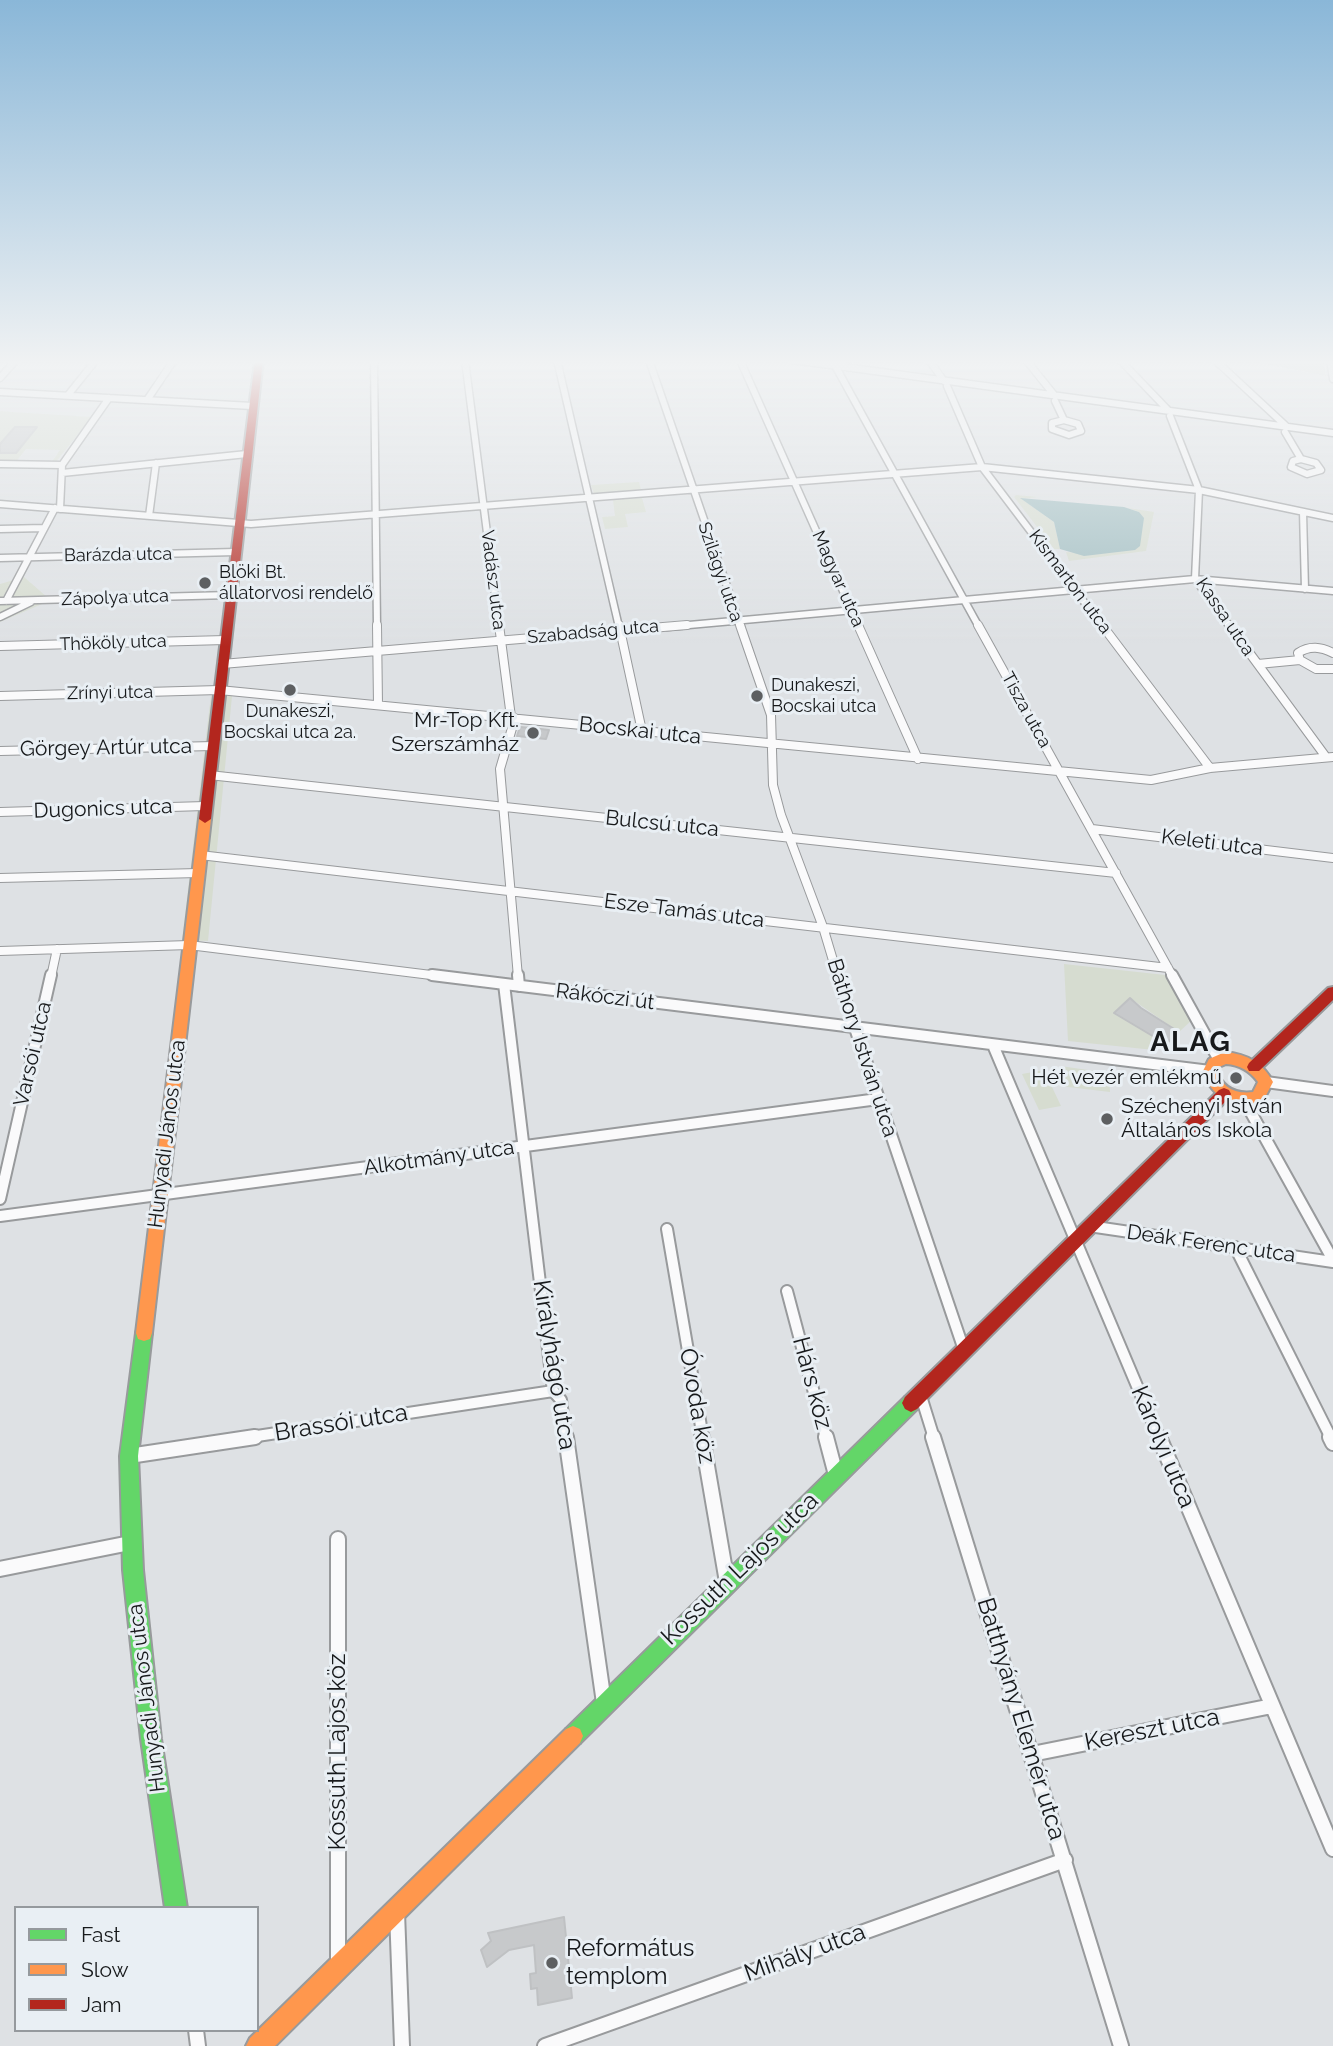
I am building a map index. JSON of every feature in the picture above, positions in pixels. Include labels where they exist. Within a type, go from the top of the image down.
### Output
[{"type":"street","points":[[3,601],[58,508],[62,469],[68,455]]},
{"type":"street","points":[[0,464],[62,469],[232,455]]},
{"type":"street","name":"Hunyadi János utca","points":[[176,1906],[141,1666],[130,1544],[129,1456],[247,455]]},
{"type":"street","points":[[375,455],[378,705]]},
{"type":"street","name":"Vadász utca","points":[[478,455],[513,718]]},
{"type":"street","points":[[580,455],[642,731]]},
{"type":"street","name":"Szilágyi utca","points":[[681,455],[771,715],[774,744]]},
{"type":"street","name":"Magyar utca","points":[[782,455],[918,760]]},
{"type":"street","name":"Tisza utca","points":[[885,455],[1168,968],[1214,1065]]},
{"type":"street","name":"Kismarton utca","points":[[977,455],[982,467],[1210,768]]},
{"type":"street","name":"Kassa utca","points":[[1186,455],[1199,490],[1195,579],[1329,757]]},
{"type":"street","points":[[149,516],[156,463]]},
{"type":"street","points":[[0,504],[239,523],[795,484],[982,467],[1199,490],[1333,519]]},
{"type":"street","points":[[1303,512],[1305,589]]},
{"type":"street","points":[[0,529],[44,528]]},
{"type":"street","name":"Barázda utca","points":[[0,558],[235,552]]},
{"type":"street","name":"Szabadság utca","points":[[222,664],[1078,592],[1195,579],[1333,591]]},
{"type":"street","name":"Zápolya utca","points":[[3,601],[230,595]]},
{"type":"street","points":[[0,617],[36,600]]},
{"type":"street","name":"Thököly utca","points":[[0,646],[225,640]]},
{"type":"street","points":[[1300,660],[1298,653],[1306,648],[1319,648],[1333,653]]},
{"type":"street","points":[[1258,664],[1300,660],[1315,669],[1333,669]]},
{"type":"street","name":"Bocskai utca","points":[[219,690],[918,760],[1151,780],[1210,768],[1329,757]]},
{"type":"street","name":"Zrínyi utca","points":[[0,696],[219,690]]},
{"type":"street","points":[[513,718],[500,769],[519,986]]},
{"type":"street","name":"Báthory István utca","points":[[774,744],[773,785],[788,838],[822,927],[877,1100],[964,1350]]},
{"type":"street","name":"Görgey Artúr utca","points":[[0,751],[213,746]]},
{"type":"street","name":"Bulcsú utca","points":[[209,775],[1116,873]]},
{"type":"street","name":"Dugonics utca","points":[[0,812],[205,806]]},
{"type":"street","name":"Keleti utca","points":[[1092,829],[1333,858]]},
{"type":"street","name":"Esze Tamás utca","points":[[200,855],[1168,968]]},
{"type":"street","points":[[0,878],[198,873]]},
{"type":"street","name":"Rákóczi út","points":[[0,951],[189,945],[993,1045],[1214,1065]]},
{"type":"street","name":"Varsói utca","points":[[0,1199],[57,949]]},
{"type":"street","name":"Királyhágó utca","points":[[504,985],[553,1391],[561,1400],[604,1703]]},
{"type":"street","points":[[1254,1067],[1333,992]]},
{"type":"street","name":"Károlyi utca","points":[[993,1045],[1333,1849]]},
{"type":"street","points":[[1265,1083],[1258,1097],[1244,1100],[1224,1094],[1213,1083],[1214,1065],[1240,1059],[1254,1067],[1265,1083],[1333,1091]]},
{"type":"street","name":"Kossuth Lajos utca","points":[[258,2046],[338,1964],[1224,1094]]},
{"type":"street","name":"Alkotmány utca","points":[[0,1216],[877,1100]]},
{"type":"street","points":[[1244,1100],[1333,1261]]},
{"type":"street","name":"Deák Ferenc utca","points":[[1089,1227],[1333,1261]]},
{"type":"street","name":"Óvoda köz","points":[[667,1229],[727,1582]]},
{"type":"street","points":[[1235,1247],[1333,1443]]},
{"type":"street","name":"Hárs köz","points":[[787,1291],[836,1475]]},
{"type":"street","name":"Brassói utca","points":[[129,1456],[553,1391]]},
{"type":"street","name":"Batthyány Elemér utca","points":[[920,1393],[1121,2046]]},
{"type":"street","name":"Kossuth Lajos köz","points":[[338,1539],[338,1964]]},
{"type":"street","points":[[0,1569],[130,1544]]},
{"type":"street","name":"Kereszt utca","points":[[1032,1754],[1272,1706]]},
{"type":"street","name":"Mihály utca","points":[[545,2046],[1065,1860]]},
{"type":"street","points":[[397,1908],[402,2046]]},
{"type":"shaded area","points":[[0,455],[21,455],[15,463],[0,463]]},
{"type":"shaded area","points":[[56,455],[61,455],[55,463],[51,463]]},
{"type":"shaded area","points":[[639,482],[642,493],[600,496],[594,494],[591,485]]},
{"type":"shaded area","points":[[1014,497],[1038,497],[1022,499],[1054,522],[1060,549],[1054,549]]},
{"type":"shaded area","points":[[642,498],[646,512],[625,514],[628,527],[605,529],[602,517],[615,516],[613,500]]},
{"type":"shaded area","points":[[1128,508],[1154,512],[1146,551],[1069,561],[1066,552],[1081,553],[1139,512]]},
{"type":"shaded area","points":[[24,577],[47,597],[42,604],[0,622],[0,584]]},
{"type":"shaded area","points":[[211,695],[232,696],[208,941],[182,940]]},
{"type":"shaded area","points":[[1064,964],[1165,975],[1191,1021],[1179,1032],[1130,998],[1114,1013],[1166,1044],[1154,1050],[1068,1041]]},
{"type":"shaded area","points":[[1060,1066],[1109,1073],[1110,1092],[1060,1086]]},
{"type":"shaded area","points":[[1044,1070],[1061,1106],[1039,1110],[1022,1074]]},
{"type":"water","points":[[1020,498],[1124,507],[1139,512],[1144,518],[1140,546],[1135,550],[1084,556],[1060,549],[1054,522]]},
{"type":"building","name":"Mr-Top Kft. Szerszámház","points":[[520,727],[549,730],[546,739],[517,736]]},
{"type":"building","points":[[1130,998],[1179,1032],[1166,1044],[1114,1013]]},
{"type":"building","name":"Református templom","points":[[564,1917],[572,1998],[538,2005],[537,1988],[531,1989],[530,1974],[536,1973],[534,1945],[509,1950],[487,1967],[481,1950],[491,1941],[488,1933]]},
{"type":"traffic: fast","points":[[144,1333],[129,1456],[133,1570],[151,1739],[176,1906]]},
{"type":"traffic: fast","points":[[573,1736],[911,1403]]},
{"type":"traffic: slow","points":[[144,1333],[205,819]]},
{"type":"traffic: slow","points":[[1225,1058],[1249,1064],[1262,1076],[1266,1082],[1258,1097],[1234,1097],[1217,1086],[1210,1071],[1214,1063],[1225,1058]]},
{"type":"traffic: slow","points":[[258,2046],[573,1736]]},
{"type":"traffic: jam","points":[[205,819],[248,455]]},
{"type":"traffic: jam","points":[[1254,1067],[1333,992]]},
{"type":"traffic: jam","points":[[911,1403],[1224,1094]]},
{"type":"place","name":"Blöki Bt. állatorvosi rendelő","points":[[205,583]]},
{"type":"place","name":"Dunakeszi, Bocskai utca 2a.","points":[[290,690]]},
{"type":"place","name":"Dunakeszi, Bocskai utca","points":[[757,696]]},
{"type":"place","name":"Mr-Top Kft. Szerszámház","points":[[533,733]]},
{"type":"place","name":"Hét vezér emlékmű","points":[[1236,1078]]},
{"type":"place","name":"Széchenyi István Általános Iskola","points":[[1107,1119]]},
{"type":"place","name":"Református templom","points":[[552,1963]]},
{"type":"district","name":"ALAG","points":[[1191,1043]]}]
